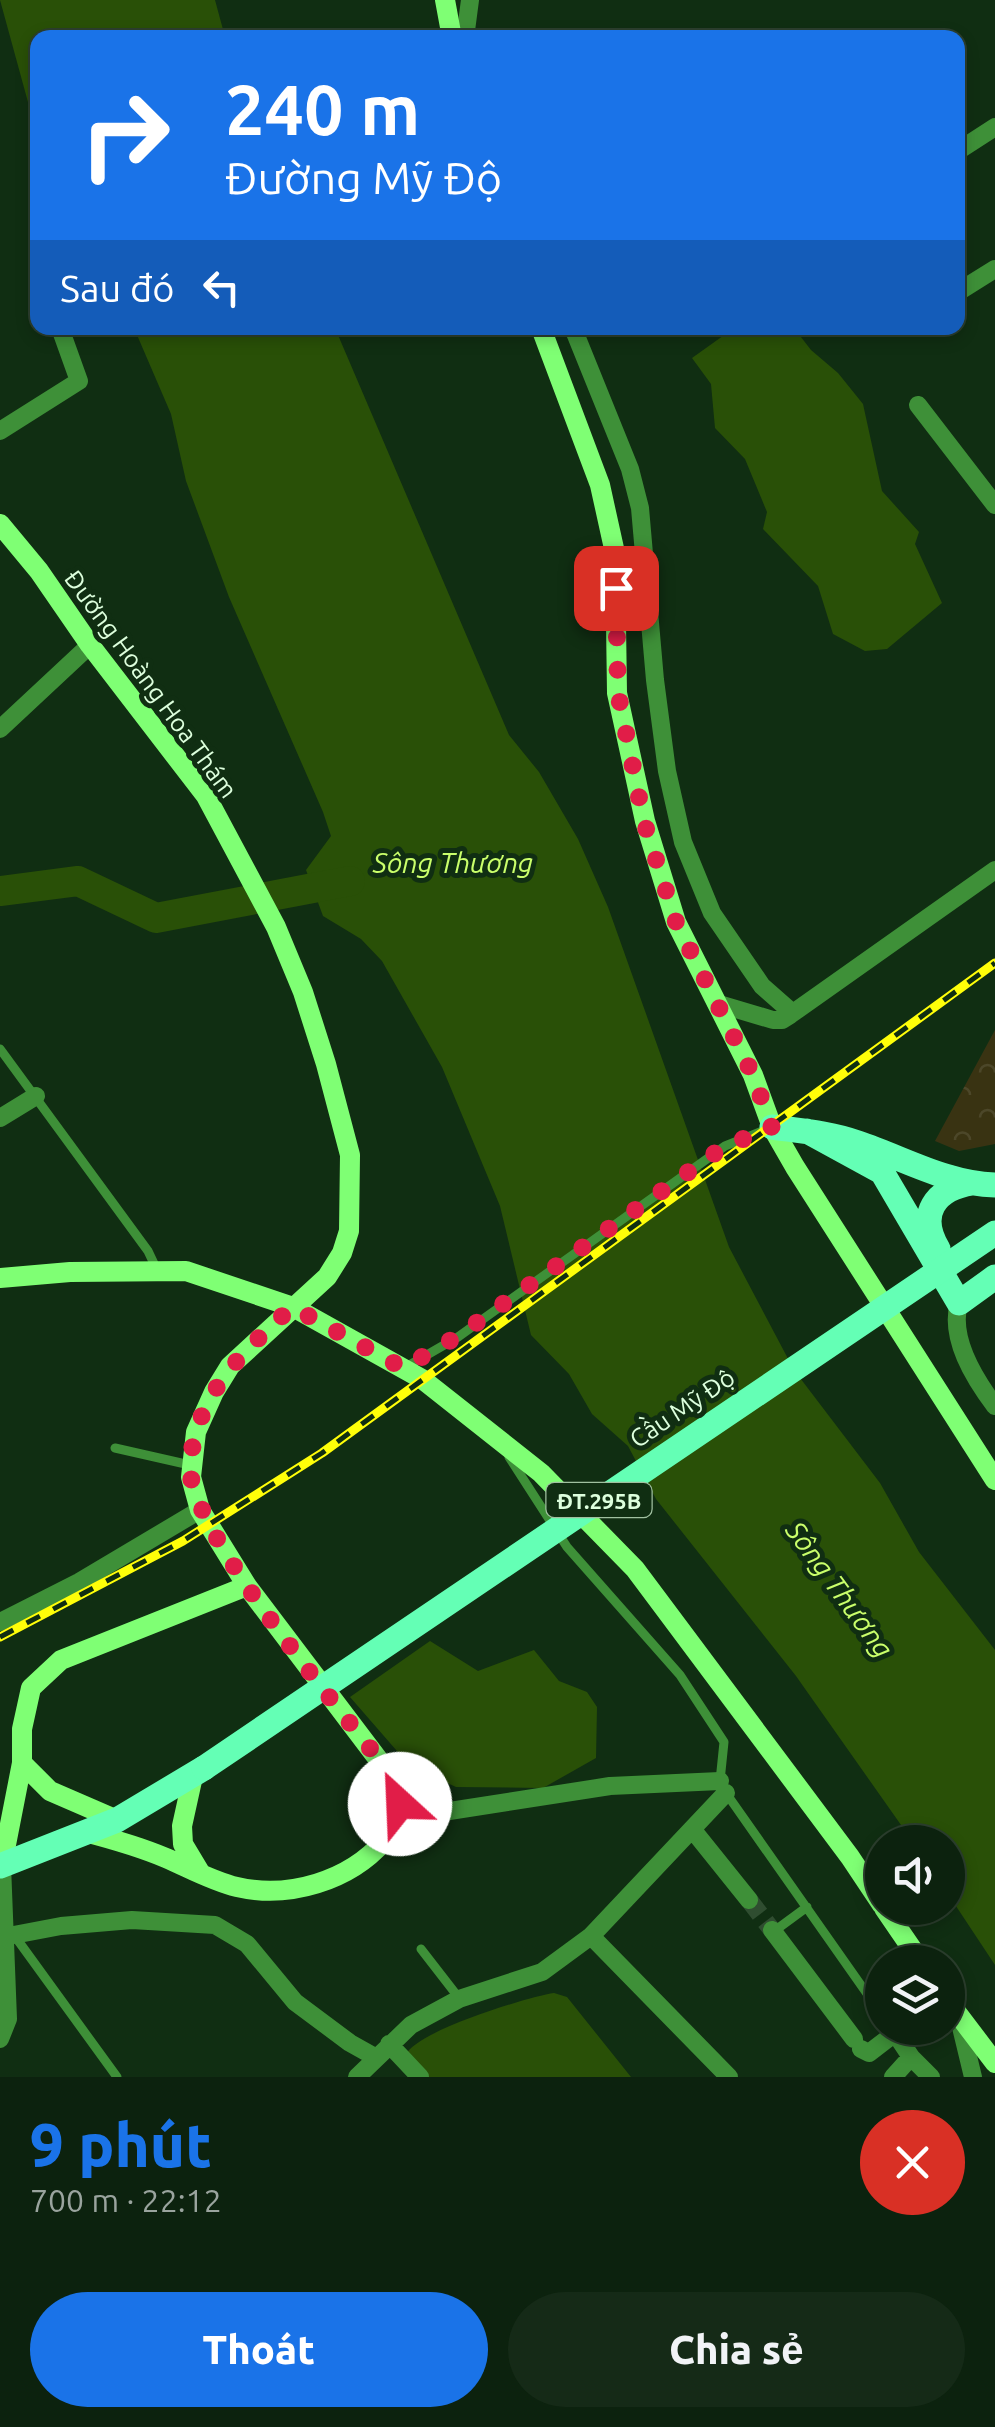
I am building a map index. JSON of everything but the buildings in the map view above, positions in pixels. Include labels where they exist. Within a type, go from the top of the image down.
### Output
[{"type":"main road","points":[[772,1128],[856,1142],[984,1184]]},
{"type":"main road","points":[[807,1131],[882,1172],[963,1300]]},
{"type":"main road","points":[[963,1300],[928,1224],[934,1204],[944,1190],[984,1184]]},
{"type":"main road","name":"Cầu Mỹ Độ","points":[[198,1772],[995,1233]]},
{"type":"main road","points":[[963,1300],[995,1276]]},
{"type":"main road","name":"ĐT.295B","points":[[1,1865],[118,1820],[198,1772]]},
{"type":"street","points":[[445,0],[451,30]]},
{"type":"street","points":[[466,30],[470,0]]},
{"type":"street","points":[[965,146],[995,127]]},
{"type":"street","points":[[965,287],[995,268]]},
{"type":"street","points":[[0,431],[79,381],[63,335]]},
{"type":"street","points":[[544,335],[600,486],[615,553],[618,693],[644,822],[676,922],[753,1075],[772,1128],[995,1480]]},
{"type":"street","points":[[576,335],[626,456],[640,508],[654,680],[682,842],[712,913],[762,986],[787,1008],[790,1016]]},
{"type":"street","points":[[918,405],[995,505]]},
{"type":"street","name":"Đường Hoàng Hoa Thám","points":[[0,524],[206,796],[276,928],[304,992],[350,1155],[349,1231],[342,1253],[327,1277],[292,1307]]},
{"type":"street","points":[[0,729],[90,646]]},
{"type":"street","points":[[716,1003],[782,1020],[995,870]]},
{"type":"street","points":[[0,1118],[36,1096]]},
{"type":"street","points":[[0,1278],[70,1272],[186,1271],[292,1307],[403,1368],[500,1440],[564,1495],[634,1569],[865,1879]]},
{"type":"street","points":[[963,1300],[953,1322],[958,1339],[995,1406]]},
{"type":"street","points":[[85,1832],[161,1856],[238,1887],[275,1891],[315,1885],[348,1872],[388,1838],[398,1820],[398,1792],[388,1771],[247,1586],[200,1510],[190,1465],[196,1432],[230,1366],[292,1307]]},
{"type":"street","points":[[0,1622],[79,1582],[200,1510]]},
{"type":"street","points":[[0,2039],[8,2018],[9,1936],[1,1865],[22,1763],[22,1728],[30,1688],[61,1660],[247,1586]]},
{"type":"street","points":[[22,1763],[50,1791],[118,1820]]},
{"type":"street","points":[[198,1772],[182,1826],[183,1844],[201,1874]]},
{"type":"street","points":[[398,1820],[610,1786],[723,1787]]},
{"type":"street","points":[[356,2077],[411,2025],[459,1998],[542,1972],[592,1936],[692,1829],[723,1787]]},
{"type":"street","points":[[692,1829],[749,1900]]},
{"type":"street","points":[[9,1936],[61,1926],[132,1920],[215,1925],[247,1944],[295,2002],[350,2043],[382,2051],[420,2077]]},
{"type":"street","points":[[773,1931],[858,2044],[869,2054],[878,2045]]},
{"type":"street","points":[[592,1936],[729,2077]]},
{"type":"street","points":[[965,2025],[995,2063]]},
{"type":"street","points":[[903,2045],[931,2077]]},
{"type":"street","points":[[963,2045],[973,2077]]},
{"type":"street","points":[[893,2077],[911,2057]]},
{"type":"lane","points":[[0,1049],[148,1251],[157,1270]]},
{"type":"lane","points":[[403,1368],[458,1336],[725,1146],[772,1128]]},
{"type":"lane","points":[[500,1440],[519,1476],[567,1547],[680,1675],[724,1742],[723,1787],[865,1990]]},
{"type":"lane","points":[[115,1448],[190,1465]]},
{"type":"lane","points":[[773,1931],[808,1907]]},
{"type":"lane","points":[[9,1936],[118,2077]]},
{"type":"lane","points":[[422,1948],[459,1998]]},
{"type":"green space","points":[[995,1030],[995,1144],[959,1151],[935,1141]]},
{"type":"water","points":[[0,0],[215,0],[223,30],[30,30],[30,109]]},
{"type":"water","name":"Sông Thương","points":[[137,335],[338,335],[509,735],[539,772],[578,839],[608,907],[729,1247],[794,1370],[880,1483],[919,1552],[995,1650],[995,1965],[965,1920],[965,1825],[901,1825],[796,1676],[656,1499],[628,1446],[592,1414],[569,1374],[531,1335],[500,1206],[442,1067],[382,961],[361,939],[323,916],[306,870],[331,836],[229,597],[186,481],[171,414]]},
{"type":"water","points":[[724,335],[799,335],[863,404],[882,491],[919,532],[915,544],[942,603],[887,649],[865,651],[833,634],[818,586],[763,529],[767,512],[745,459],[715,428],[711,384],[692,358]]},
{"type":"water","points":[[430,1641],[478,1671],[534,1650],[559,1681],[587,1692],[597,1707],[596,1758],[543,1788],[456,1787],[410,1766],[350,1697]]},
{"type":"water","points":[[554,1993],[567,1997],[631,2077],[422,2077],[406,2055],[449,2026]]},
{"type":"waterway","points":[[0,891],[78,881],[156,918],[350,881]]},
{"type":"tunnel","points":[[749,1900],[772,1930]]},
{"type":"railway","points":[[0,1637],[183,1541],[322,1453],[995,963]]},
{"type":"route","points":[[400,1804],[388,1771],[247,1586],[200,1510],[190,1465],[196,1432],[230,1366],[292,1307],[403,1368],[458,1336],[725,1146],[758,1130],[772,1128],[753,1075],[676,922],[644,822],[618,693],[616,588]]}]
